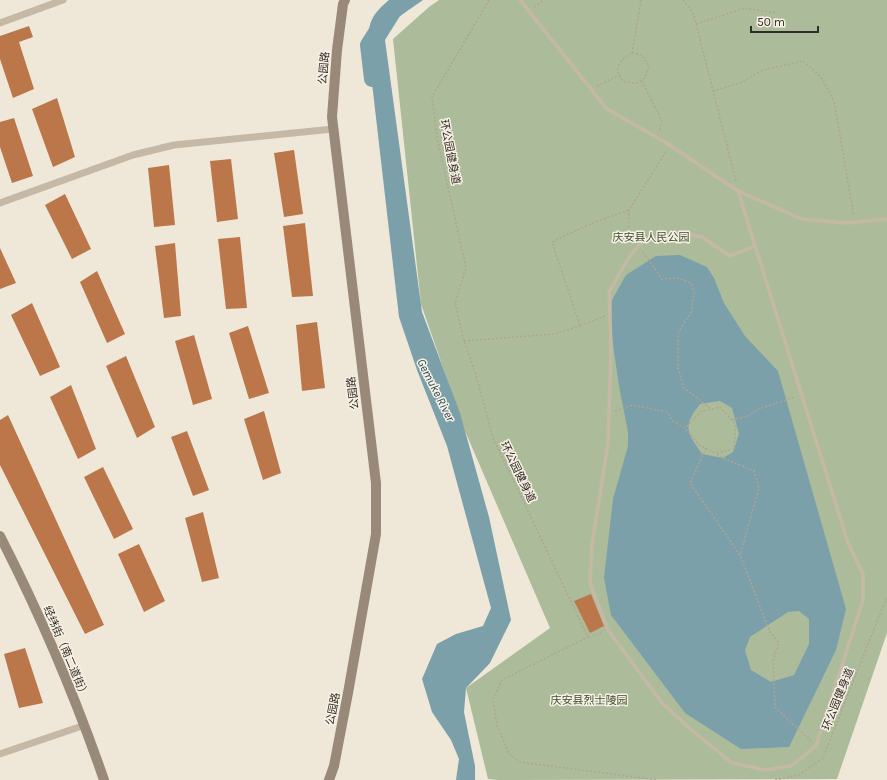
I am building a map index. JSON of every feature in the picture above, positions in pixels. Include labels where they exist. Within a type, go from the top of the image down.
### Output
[{"type":"street","points":[[0,23],[63,0]]},
{"type":"street","name":"公园路","points":[[329,780],[334,766],[348,693],[376,534],[376,484],[332,117],[337,50],[343,4],[346,0]]},
{"type":"street","points":[[0,203],[133,155],[174,145],[333,129]]},
{"type":"street","name":"经纬街（南二道街）","points":[[0,536],[21,577],[85,725],[104,780]]},
{"type":"street","points":[[0,754],[85,725]]},
{"type":"lane","points":[[520,0],[607,109],[670,145],[738,190],[802,219],[848,223],[887,219]]},
{"type":"lane","points":[[738,190],[848,543],[863,574],[863,600],[816,746],[791,766],[765,770],[732,763],[662,703],[608,630],[590,583],[592,544],[608,444],[611,345],[609,292],[629,257],[639,245],[642,242],[661,235],[682,233],[702,237],[730,256],[755,246]]},
{"type":"path","name":"环公园健身道","points":[[489,0],[432,97],[437,138],[466,268],[455,303],[464,341],[476,375],[492,438],[588,637]]},
{"type":"path","points":[[529,11],[544,0]]},
{"type":"path","points":[[632,53],[641,0]]},
{"type":"path","points":[[683,0],[693,12],[738,190]]},
{"type":"path","points":[[696,24],[745,8],[776,13]]},
{"type":"path","points":[[632,53],[642,55],[649,66],[646,78],[637,83],[624,82],[619,76],[618,67],[622,59],[632,53]]},
{"type":"path","points":[[713,91],[740,83],[763,70],[803,61],[820,77],[834,101],[855,222]]},
{"type":"path","points":[[591,89],[619,76]]},
{"type":"path","points":[[642,80],[662,121],[658,138]]},
{"type":"path","points":[[670,145],[629,210],[628,235],[639,245],[662,279],[678,278],[691,283],[694,293],[691,312],[678,334],[678,368],[684,388],[711,410]]},
{"type":"path","points":[[580,326],[552,242],[590,224],[629,210]]},
{"type":"path","points":[[464,341],[554,334],[580,326],[610,314]]},
{"type":"path","points":[[732,420],[748,416],[760,409],[802,394]]},
{"type":"path","points":[[609,413],[633,405],[668,412],[673,421],[685,428],[699,445],[723,458],[754,471],[759,488],[740,555]]},
{"type":"path","points":[[685,428],[701,412],[720,407],[736,425],[734,449],[716,453]]},
{"type":"path","points":[[706,448],[690,482],[740,555],[770,632],[779,643],[773,660],[775,707],[816,746]]},
{"type":"path","name":"环公园健身道","points":[[775,780],[799,775],[823,758],[887,596]]},
{"type":"path","points":[[608,630],[588,637],[502,680],[493,698],[497,725],[509,754],[520,762],[657,780]]},
{"type":"green space","name":"庆安县人民公园","points":[[439,0],[887,0],[887,633],[837,779],[488,779],[466,688],[550,628],[465,431],[421,304],[393,39]]},
{"type":"water","points":[[389,0],[423,0],[400,16],[385,40],[422,312],[460,413],[489,517],[511,620],[490,663],[466,688],[464,712],[475,766],[475,780],[456,780],[459,759],[451,740],[432,712],[422,679],[437,644],[456,634],[483,626],[491,608],[447,446],[417,370],[399,317],[369,57],[369,31],[372,19],[381,7]]},
{"type":"water","points":[[680,255],[707,267],[714,278],[724,303],[745,336],[778,371],[846,609],[836,650],[789,747],[741,749],[685,713],[611,615],[604,578],[613,499],[628,446],[628,432],[619,386],[611,331],[612,300],[626,275],[656,256]],"holes":[[[720,401],[732,408],[739,434],[733,452],[723,458],[702,454],[690,435],[689,429],[691,418],[700,404]],[[799,611],[809,619],[809,644],[794,675],[771,682],[751,670],[745,650],[750,637],[788,612]]]},
{"type":"building","points":[[29,26],[33,37],[19,42],[34,89],[13,98],[0,59],[0,36]]},
{"type":"building","points":[[57,98],[75,157],[53,167],[32,109]]},
{"type":"building","points":[[14,118],[33,176],[12,183],[0,147],[0,122]]},
{"type":"building","points":[[294,150],[303,214],[284,217],[274,153]]},
{"type":"building","points":[[231,159],[238,219],[217,222],[210,161]]},
{"type":"building","points":[[169,165],[175,225],[154,227],[148,168]]},
{"type":"building","points":[[65,194],[91,249],[72,259],[45,205]]},
{"type":"building","points":[[305,223],[313,296],[292,297],[283,226]]},
{"type":"building","points":[[240,237],[247,308],[226,309],[218,239]]},
{"type":"building","points":[[175,243],[181,316],[164,318],[155,246]]},
{"type":"building","points":[[0,248],[16,283],[0,289]]},
{"type":"building","points":[[97,271],[125,334],[107,343],[80,282]]},
{"type":"building","points":[[32,303],[60,367],[40,376],[11,315]]},
{"type":"building","points":[[317,322],[325,388],[302,391],[296,325]]},
{"type":"building","points":[[248,326],[269,393],[249,399],[229,333]]},
{"type":"building","points":[[194,335],[212,399],[193,405],[175,341]]},
{"type":"building","points":[[126,356],[155,427],[137,438],[106,366]]},
{"type":"building","points":[[71,385],[96,449],[78,459],[50,397]]},
{"type":"building","points":[[264,411],[281,473],[263,480],[244,419]]},
{"type":"building","points":[[8,415],[104,625],[85,634],[0,465],[0,420]]},
{"type":"building","points":[[187,431],[209,490],[193,496],[171,437]]},
{"type":"building","points":[[103,467],[133,529],[114,539],[84,477]]},
{"type":"building","points":[[203,512],[219,578],[202,582],[185,518]]},
{"type":"building","points":[[139,544],[165,601],[144,612],[118,554]]},
{"type":"building","points":[[591,594],[604,626],[590,633],[574,601]]},
{"type":"building","points":[[25,648],[43,703],[19,708],[4,654]]},
{"type":"waterway","name":"Gemuke River","points":[[372,79],[368,45],[385,18],[407,0]]},
{"type":"park label","name":"庆安县烈士陵园","points":[[589,700]]}]
